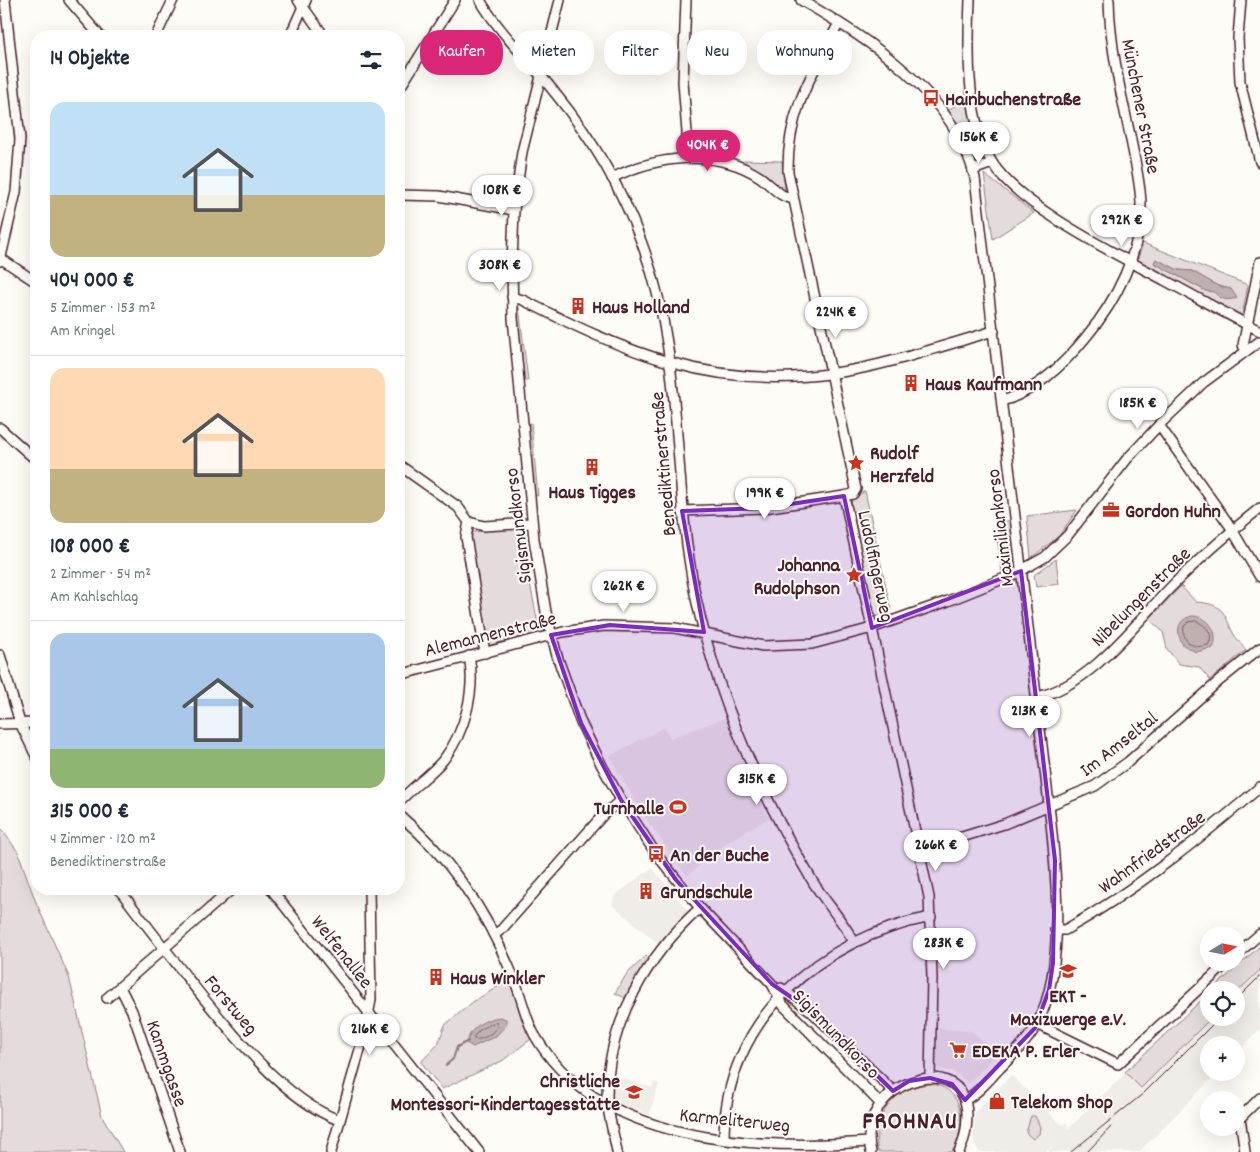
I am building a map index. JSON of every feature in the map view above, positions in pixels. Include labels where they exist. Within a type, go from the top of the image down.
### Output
[{"type":"street","points":[[5,0],[19,116],[20,147],[16,192],[0,259],[30,278]]},
{"type":"street","points":[[69,0],[95,30]]},
{"type":"street","points":[[159,30],[173,0]]},
{"type":"street","points":[[405,79],[455,0]]},
{"type":"street","name":"Benediktinerstraße","points":[[480,0],[509,42],[540,76],[577,122],[612,178],[638,232],[655,283],[672,364],[682,511],[696,596],[705,634],[728,711],[756,777],[779,824],[815,884],[854,942]]},
{"type":"street","name":"Sigismundkorso","points":[[560,0],[524,140],[514,210],[512,297],[532,523],[538,571],[551,635],[582,723],[620,800],[656,854],[700,908],[772,984],[779,999],[797,1021],[881,1104]]},
{"type":"street","points":[[686,0],[683,82],[689,158]]},
{"type":"street","name":"Maximiliankorso","points":[[800,0],[839,23],[891,59],[914,81],[948,120],[964,146],[973,170],[994,331],[1055,860],[1055,930],[1049,990],[1037,1024],[1018,1049],[974,1094],[965,1100]]},
{"type":"street","points":[[970,0],[971,75],[983,144],[992,163],[1011,184],[1048,213],[1130,262],[1260,331]]},
{"type":"street","name":"Münchener Straße","points":[[1002,401],[1012,398],[1045,377],[1079,346],[1109,304],[1130,262],[1139,224],[1140,192],[1110,35],[1109,0]]},
{"type":"street","points":[[1241,0],[1238,38],[1240,82],[1260,162]]},
{"type":"street","points":[[292,30],[302,2]]},
{"type":"street","points":[[302,2],[320,30]]},
{"type":"street","name":"Ludolfingerweg","points":[[839,23],[802,94],[794,116],[788,154],[792,198],[856,489],[856,492],[844,496],[920,850],[931,917],[932,1008],[930,1078]]},
{"type":"street","points":[[964,146],[983,144]]},
{"type":"street","points":[[612,178],[652,163],[689,158],[716,161],[745,169],[759,176],[783,196],[792,198]]},
{"type":"street","points":[[973,170],[992,163]]},
{"type":"street","points":[[405,196],[447,197],[514,210]]},
{"type":"street","points":[[1246,351],[1243,345],[1260,262]]},
{"type":"street","points":[[512,297],[523,300],[617,345],[672,364],[747,376],[775,377],[831,373],[905,357],[994,331]]},
{"type":"street","name":"Alemannenstraße","points":[[405,673],[551,635],[594,627],[627,625],[676,628],[748,644],[796,645],[828,640],[872,628],[948,601],[1022,571],[1045,557],[1062,542],[1127,459],[1159,425],[1204,384],[1260,341]]},
{"type":"street","points":[[1159,425],[1232,530],[1260,577]]},
{"type":"street","points":[[0,428],[30,455]]},
{"type":"street","points":[[405,469],[458,507],[468,522],[466,536],[485,653]]},
{"type":"street","points":[[682,511],[764,508],[844,496]]},
{"type":"street","name":"Nibelungenstraße","points":[[1037,697],[1066,686],[1098,662],[1175,582],[1232,530],[1260,508]]},
{"type":"street","points":[[468,522],[484,526],[532,523]]},
{"type":"street","name":"Im Amseltal","points":[[920,850],[993,828],[1095,786],[1115,772],[1260,648]]},
{"type":"street","points":[[0,655],[20,723],[30,744]]},
{"type":"street","points":[[405,796],[444,759],[458,736],[469,700],[471,672],[469,656]]},
{"type":"street","points":[[0,724],[30,723]]},
{"type":"street","name":"Wahnfriedstraße","points":[[1055,930],[1065,930],[1144,880],[1213,828],[1260,787]]},
{"type":"street","points":[[494,934],[502,928],[603,816],[620,800]]},
{"type":"street","name":"Karmeliterweg","points":[[405,821],[435,849],[451,869],[494,934],[514,977],[534,1033],[546,1052],[568,1078],[584,1090],[607,1105],[636,1118],[678,1132],[724,1139],[796,1144],[869,1142]]},
{"type":"street","name":"Forstweg","points":[[124,895],[230,1031],[255,1058],[285,1086],[320,1110],[339,1120]]},
{"type":"street","points":[[107,998],[225,895]]},
{"type":"street","name":"Welfenallee","points":[[276,895],[479,1152]]},
{"type":"street","points":[[332,1152],[369,1012],[372,974],[369,895]]},
{"type":"street","points":[[617,1152],[607,1105],[612,1056],[619,1030],[634,990],[664,944],[700,908]]},
{"type":"street","points":[[724,1139],[724,1112],[734,1072],[753,1032],[786,991],[822,960],[854,942],[882,929],[931,917]]},
{"type":"street","points":[[1245,947],[1260,934]]},
{"type":"street","points":[[1037,1024],[1118,1064],[1218,971]]},
{"type":"street","name":"Sigismundkorso","points":[[772,984],[786,991],[812,1011],[893,1091]]},
{"type":"street","name":"Kammgasse","points":[[120,988],[132,1011],[180,1152]]},
{"type":"street","points":[[871,1152],[869,1142],[872,1123],[881,1104],[893,1091],[909,1081],[930,1078],[952,1084],[965,1100],[967,1120],[964,1142],[959,1152]]},
{"type":"street","points":[[1245,1152],[1240,1118],[1260,1098]]},
{"type":"street","points":[[964,1142],[968,1152]]},
{"type":"highlighted area","points":[[844,496],[872,628],[1021,571],[1055,860],[1053,963],[1049,990],[1035,1028],[965,1100],[952,1084],[930,1078],[909,1081],[893,1091],[811,1011],[772,984],[725,935],[676,880],[621,800],[581,723],[551,635],[610,625],[704,632],[682,511],[764,508]]},
{"type":"shaded area","points":[[969,97],[974,134],[970,139],[966,137],[948,110]]},
{"type":"shaded area","points":[[745,160],[782,161],[785,188],[783,190],[745,164]]},
{"type":"shaded area","points":[[984,174],[1034,213],[993,239]]},
{"type":"shaded area","points":[[1143,243],[1248,285],[1242,315],[1137,261]],"holes":[[[1156,259],[1178,270],[1192,271],[1218,286],[1231,289],[1206,291],[1154,263]]]},
{"type":"shaded area","points":[[519,307],[528,381],[523,381],[517,308]]},
{"type":"shaded area","points":[[531,423],[538,496],[534,495],[527,424]]},
{"type":"shaded area","points":[[865,491],[891,610],[875,617],[851,505],[852,499]]},
{"type":"shaded area","points":[[1077,510],[1059,536],[1031,558],[1027,516]]},
{"type":"shaded area","points":[[1013,520],[1017,565],[1002,573],[995,523]]},
{"type":"shaded area","points":[[522,527],[529,578],[540,634],[491,646],[488,645],[469,538],[473,532]]},
{"type":"shaded area","points":[[1056,559],[1059,584],[1036,587],[1034,575]]},
{"type":"shaded area","points":[[1181,586],[1196,602],[1211,604],[1220,609],[1224,613],[1233,634],[1246,650],[1210,680],[1199,667],[1179,664],[1167,649],[1163,632],[1149,619]]},
{"type":"shaded area","points":[[725,718],[754,788],[769,818],[729,841],[687,876],[644,816],[609,756],[665,727],[670,738]]},
{"type":"shaded area","points":[[0,827],[18,852],[30,886],[30,895],[33,895],[69,977],[102,1116],[123,1152],[0,1152]]},
{"type":"shaded area","points":[[652,868],[688,911],[659,944],[612,905],[615,895]]},
{"type":"shaded area","points":[[1260,946],[1260,1029],[1245,1044],[1245,1036],[1200,1036],[1200,1081],[1209,1081],[1139,1152],[1048,1152],[1061,1135],[1046,1152],[979,1152],[973,1140],[975,1112],[1011,1075],[1062,1125],[1067,1123],[1068,1129],[1200,1000],[1200,1026],[1245,1026],[1245,981],[1220,981],[1232,971],[1245,971],[1245,959]]},
{"type":"shaded area","points":[[1260,946],[1260,970],[1245,984],[1245,981],[1222,981],[1233,971],[1245,971],[1245,960]]},
{"type":"shaded area","points":[[646,956],[648,958],[625,998],[615,993],[626,975]]},
{"type":"shaded area","points":[[509,980],[531,1039],[502,1061],[442,1089],[421,1062],[438,1044],[445,1025],[474,1001]]},
{"type":"shaded area","points":[[1200,1001],[1200,1026],[1203,1026],[1141,1088],[1125,1072]]},
{"type":"shaded area","points":[[938,1029],[972,1031],[997,1054],[969,1083],[952,1071],[936,1068]]},
{"type":"shaded area","name":"Christliche Montessori-Kindertagesstätte","points":[[614,1076],[652,1088],[654,1082],[659,1084],[649,1115],[615,1101],[612,1096]]},
{"type":"shaded area","points":[[932,1084],[943,1087],[951,1093],[957,1101],[960,1111],[960,1132],[952,1152],[878,1152],[878,1127],[888,1105],[907,1090],[919,1085]]},
{"type":"shaded area","points":[[1031,1116],[1035,1116],[1040,1127],[1039,1134],[1033,1139],[1026,1133]]},
{"type":"water","points":[[1156,259],[1178,270],[1192,271],[1218,286],[1231,289],[1237,298],[1224,299],[1214,292],[1206,291],[1154,263]]},
{"type":"water","points":[[1192,616],[1203,619],[1212,626],[1215,637],[1213,648],[1196,652],[1183,645],[1179,636],[1180,624]]},
{"type":"water","points":[[500,1017],[506,1019],[506,1025],[496,1036],[473,1047],[466,1043],[475,1028],[484,1022]]},
{"type":"waterway","points":[[446,1065],[453,1059],[457,1047],[468,1041]]},
{"type":"tram line","points":[[1245,991],[1260,976]]},
{"type":"tram line","points":[[1071,1152],[1144,1093],[1211,1026]]},
{"type":"tram line","points":[[1087,1152],[1111,1127]]},
{"type":"place","name":"Hainbuchenstraße","points":[[931,98]]},
{"type":"place","name":"Haus Holland","points":[[578,306]]},
{"type":"place","name":"Haus Kaufmann","points":[[911,383]]},
{"type":"place","name":"Rudolf Herzfeld","points":[[856,463]]},
{"type":"place","name":"Haus Tigges","points":[[592,467]]},
{"type":"place","name":"Gordon Huhn","points":[[1111,510]]},
{"type":"place","name":"Johanna Rudolphson","points":[[854,575]]},
{"type":"place","name":"Turnhalle","points":[[678,807]]},
{"type":"place","name":"An der Buche","points":[[656,854]]},
{"type":"place","name":"Grundschule","points":[[646,891]]},
{"type":"place","name":"EKT - Maxizwerge e.V.","points":[[1068,971]]},
{"type":"place","name":"Haus Winkler","points":[[436,977]]},
{"type":"place","name":"EDEKA P. Erler","points":[[958,1050]]},
{"type":"place","name":"Christliche Montessori-Kindertagesstätte","points":[[634,1092]]},
{"type":"place","name":"Telekom Shop","points":[[997,1101]]},
{"type":"district","name":"FROHNAU","points":[[910,1119]]}]
